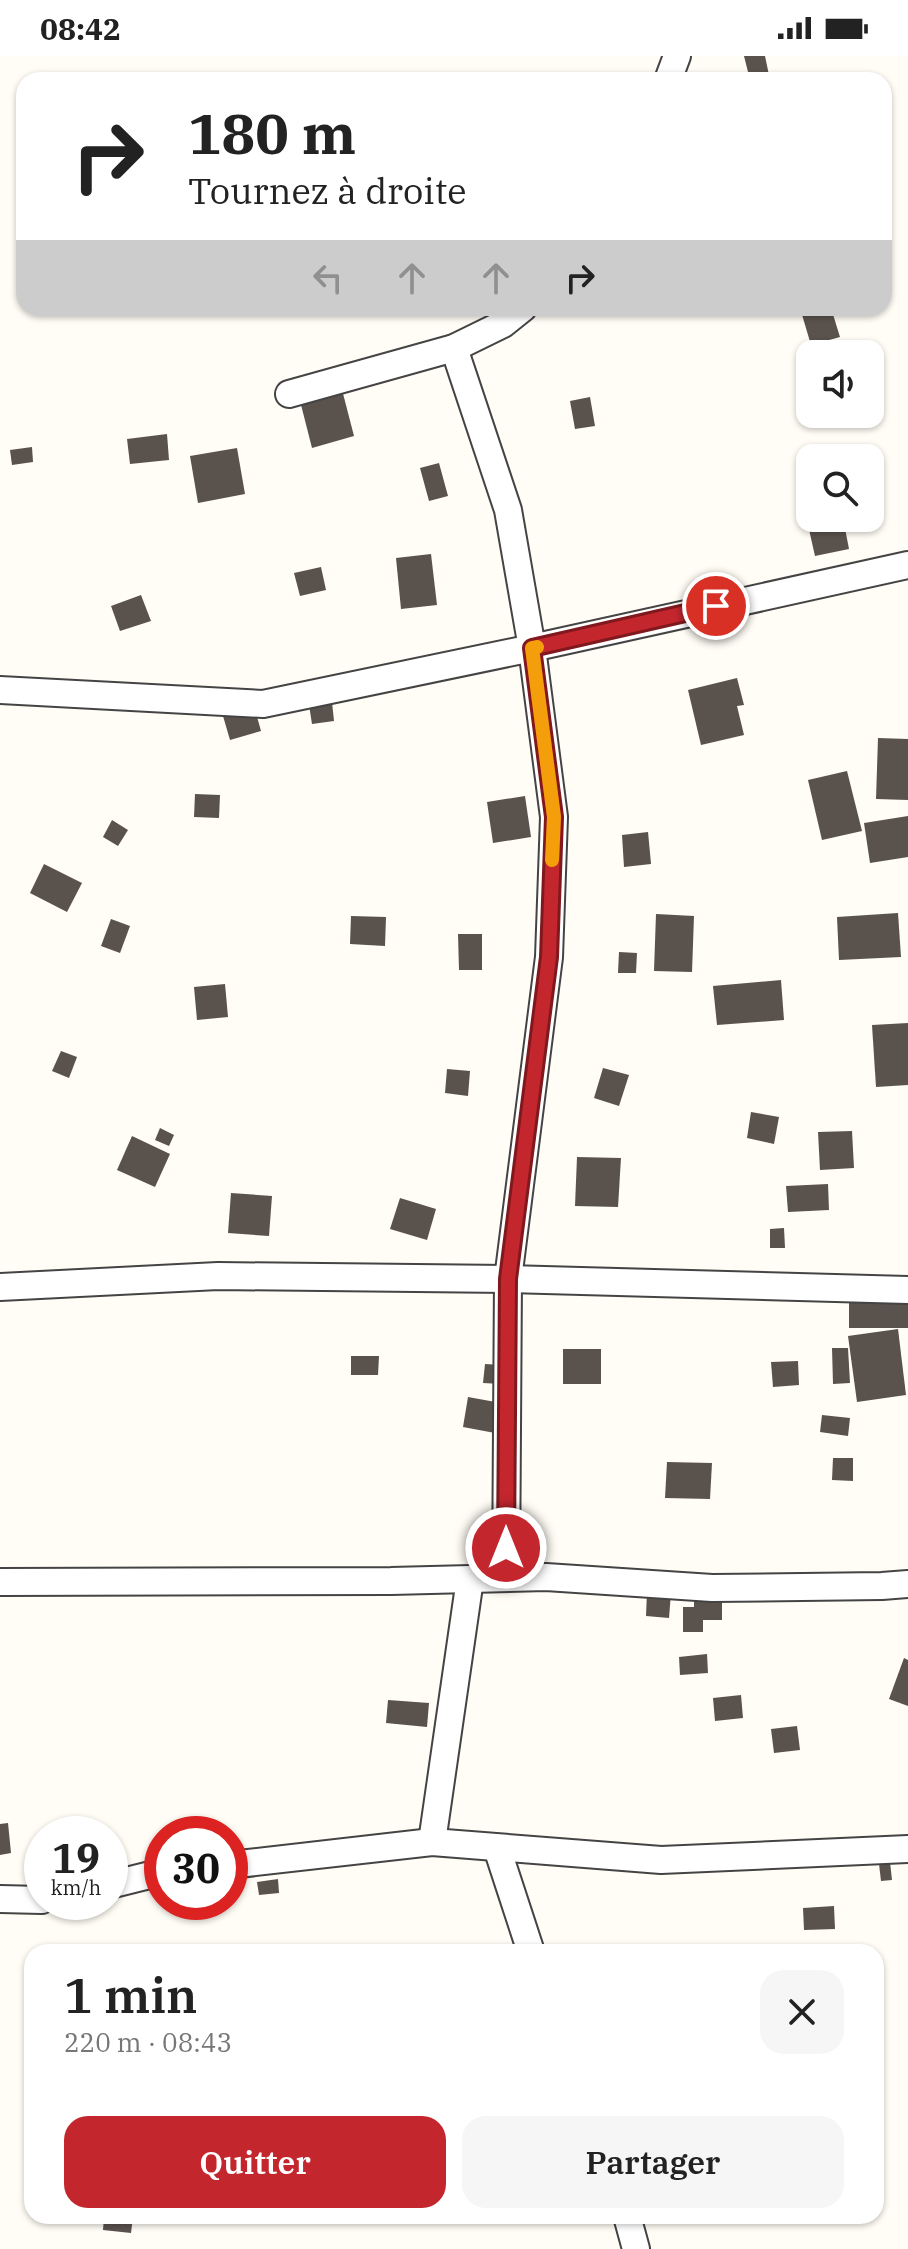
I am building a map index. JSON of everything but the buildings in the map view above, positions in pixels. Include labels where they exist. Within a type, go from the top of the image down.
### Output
[{"type":"street","points":[[289,394],[454,348],[513,316]]},
{"type":"street","points":[[454,348],[508,510],[532,648],[554,817],[549,957],[508,1279],[506,1578]]},
{"type":"street","points":[[0,690],[263,704],[908,565]]},
{"type":"street","points":[[0,1287],[218,1276],[508,1279],[908,1290]]},
{"type":"street","points":[[0,1582],[546,1577],[712,1588],[908,1584]]},
{"type":"street","points":[[432,1842],[470,1579]]},
{"type":"street","points":[[248,1863],[432,1842],[661,1860],[908,1849]]},
{"type":"street","points":[[497,1848],[528,1944]]},
{"type":"street","points":[[0,1899],[24,1900]]},
{"type":"street","points":[[629,2224],[636,2249]]},
{"type":"slow traffic","points":[[537,647],[532,648],[554,817],[552,860]]},
{"type":"route","points":[[506,1548],[508,1279],[549,957],[554,817],[532,648],[716,606]]}]
